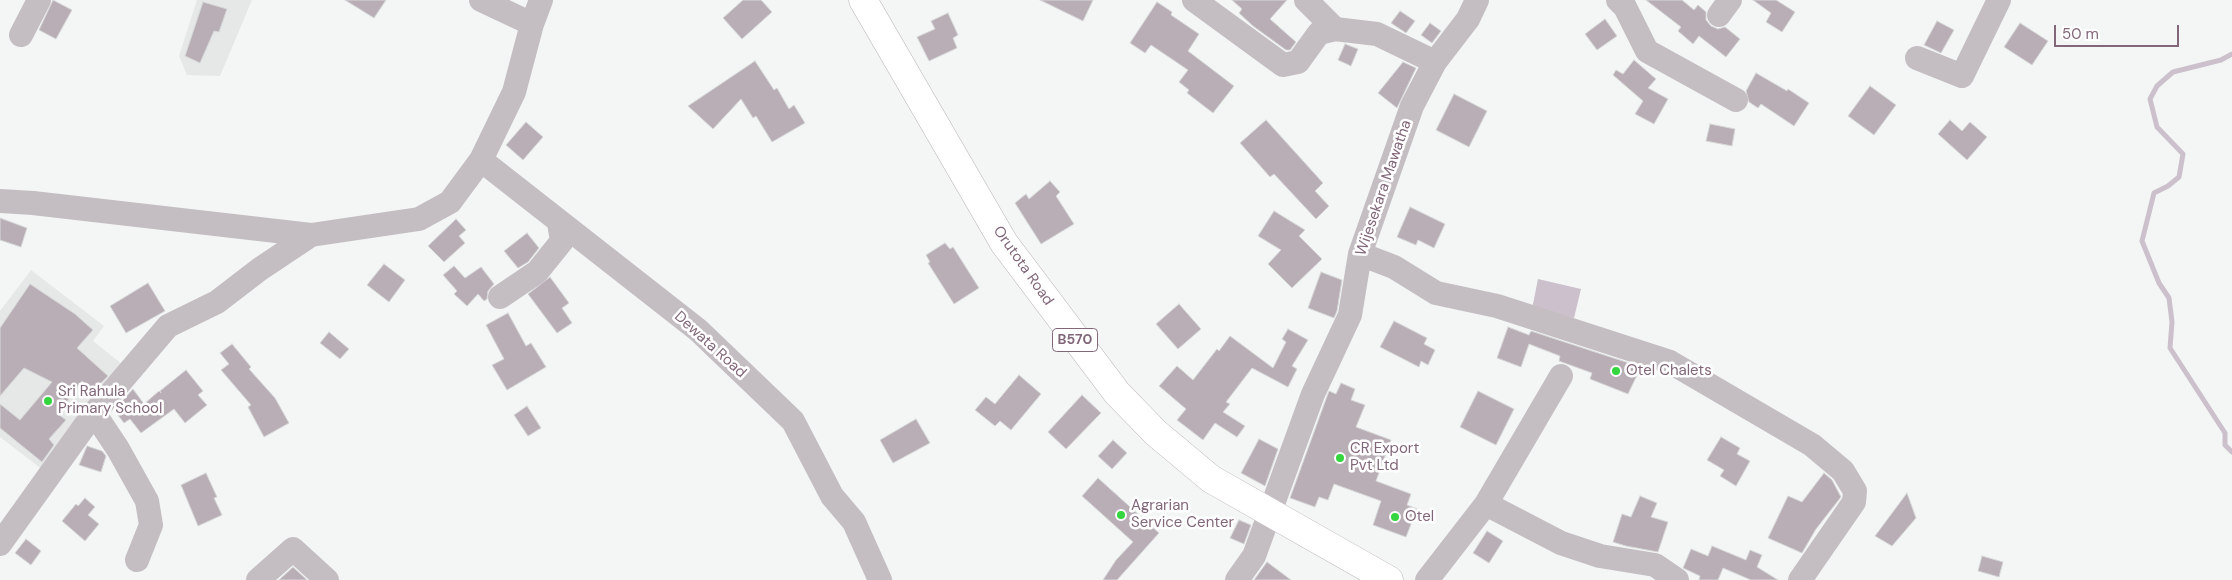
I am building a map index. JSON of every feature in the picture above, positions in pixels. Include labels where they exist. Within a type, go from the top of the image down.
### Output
[{"type":"main road","name":"Orutota Road","points":[[863,0],[1004,243],[1117,393],[1156,433],[1211,479],[1390,580]]},
{"type":"street","points":[[20,35],[39,0]]},
{"type":"street","points":[[481,0],[532,24]]},
{"type":"street","points":[[0,202],[33,203],[311,235],[419,219],[450,202],[481,160],[514,92],[532,24],[541,0]]},
{"type":"street","points":[[1194,0],[1283,65],[1298,62],[1319,33],[1335,29],[1377,34],[1435,62]]},
{"type":"street","points":[[1306,0],[1335,29]]},
{"type":"street","name":"Wijesekara Mawatha","points":[[1237,580],[1254,556],[1313,394],[1350,315],[1360,254],[1412,106],[1435,62],[1468,19],[1477,0]]},
{"type":"street","points":[[1917,58],[1962,76],[1999,0]]},
{"type":"street","points":[[1624,2],[1647,51],[1736,100]]},
{"type":"street","name":"Dewata Road","points":[[481,160],[558,223],[698,330],[793,421],[832,496],[854,522],[880,580]]},
{"type":"street","points":[[500,297],[537,272],[562,241],[558,223]]},
{"type":"street","points":[[0,544],[94,413],[168,326],[217,302],[260,269],[311,235]]},
{"type":"street","points":[[1360,254],[1394,267],[1436,293],[1497,306],[1670,362],[1812,445],[1844,471],[1855,491],[1854,502],[1800,580]]},
{"type":"street","points":[[1428,580],[1486,504],[1561,376]]},
{"type":"street","points":[[94,413],[118,449],[147,501],[151,525],[137,560]]},
{"type":"street","points":[[1486,504],[1561,543],[1600,556],[1655,565],[1677,580]]},
{"type":"street","points":[[258,580],[293,549],[328,580]]},
{"type":"shaded area","points":[[197,0],[252,0],[220,76],[187,75],[179,56]]},
{"type":"shaded area","name":"Sri Rahula Primary School","points":[[31,270],[104,326],[93,341],[123,365],[43,470],[0,437],[0,311]]},
{"type":"shaded area","points":[[1538,279],[1581,289],[1574,318],[1532,309]]},
{"type":"building","points":[[53,0],[72,10],[56,39],[39,30]]},
{"type":"building","points":[[345,0],[386,0],[374,18]]},
{"type":"building","points":[[743,0],[761,0],[772,12],[742,39],[723,18]]},
{"type":"building","points":[[1040,0],[1093,0],[1083,21]]},
{"type":"building","points":[[1232,0],[1287,0],[1270,19],[1296,42],[1290,50],[1286,50],[1253,26],[1239,13],[1242,9]]},
{"type":"building","points":[[1646,0],[1682,0],[1694,10],[1698,5],[1706,12],[1706,20],[1711,26],[1718,29],[1725,27],[1740,39],[1726,57],[1699,36],[1693,44],[1678,31],[1681,27]]},
{"type":"building","points":[[1753,0],[1776,0],[1795,12],[1782,32],[1766,22],[1771,13]]},
{"type":"building","points":[[203,2],[227,9],[219,32],[214,31],[200,63],[185,56]]},
{"type":"building","points":[[1157,2],[1172,12],[1171,15],[1199,34],[1188,51],[1234,86],[1213,113],[1187,93],[1189,90],[1179,82],[1188,70],[1151,45],[1145,53],[1130,43]]},
{"type":"building","points":[[1400,11],[1415,21],[1406,33],[1391,23]]},
{"type":"building","points":[[948,13],[958,35],[953,38],[957,48],[929,61],[917,37],[935,29],[931,21]]},
{"type":"building","points":[[1605,19],[1617,36],[1597,50],[1585,34]]},
{"type":"building","points":[[1937,21],[1954,30],[1941,53],[1924,45]]},
{"type":"building","points":[[1430,23],[1441,31],[1432,43],[1421,35]]},
{"type":"building","points":[[2020,23],[2048,41],[2032,65],[2004,47]]},
{"type":"building","points":[[1345,44],[1358,49],[1351,66],[1338,60]]},
{"type":"building","points":[[1634,60],[1656,79],[1648,88],[1668,99],[1654,124],[1635,114],[1643,101],[1613,75],[1616,70],[1623,74]]},
{"type":"building","points":[[755,61],[774,90],[777,88],[789,109],[794,105],[805,123],[772,142],[756,116],[753,118],[741,99],[713,129],[688,106]]},
{"type":"building","points":[[1403,62],[1416,68],[1397,108],[1378,93]]},
{"type":"building","points":[[1756,73],[1787,91],[1788,89],[1809,103],[1794,126],[1761,104],[1758,108],[1749,102],[1746,91]]},
{"type":"building","points":[[1870,86],[1896,105],[1874,135],[1848,116]]},
{"type":"building","points":[[1454,94],[1487,111],[1469,147],[1436,130]]},
{"type":"building","points":[[1266,120],[1323,183],[1315,191],[1329,206],[1316,219],[1274,174],[1270,177],[1240,143]]},
{"type":"building","points":[[1950,120],[1962,131],[1970,122],[1987,137],[1967,160],[1938,134]]},
{"type":"building","points":[[526,122],[543,137],[523,160],[506,145]]},
{"type":"building","points":[[1710,124],[1735,129],[1732,146],[1706,141]]},
{"type":"building","points":[[1050,181],[1060,192],[1056,196],[1074,224],[1041,244],[1015,203],[1026,194],[1029,199]]},
{"type":"building","points":[[1410,207],[1445,224],[1434,248],[1418,240],[1416,245],[1397,237]]},
{"type":"building","points":[[1274,211],[1305,230],[1299,236],[1322,259],[1292,288],[1268,264],[1281,250],[1258,236]]},
{"type":"building","points":[[0,218],[27,228],[21,247],[0,240]]},
{"type":"building","points":[[456,219],[466,230],[459,236],[465,243],[444,262],[428,246]]},
{"type":"building","points":[[527,233],[539,248],[528,262],[518,268],[504,251]]},
{"type":"building","points":[[945,243],[950,249],[953,247],[979,288],[954,304],[928,263],[930,262],[926,255]]},
{"type":"building","points":[[384,264],[405,280],[389,302],[367,285]]},
{"type":"building","points":[[454,266],[465,278],[481,267],[494,284],[488,291],[487,299],[484,301],[478,294],[467,306],[454,294],[457,291],[443,275]]},
{"type":"building","points":[[1321,272],[1342,280],[1334,318],[1308,308]]},
{"type":"building","points":[[550,277],[569,303],[562,308],[572,323],[557,333],[528,294]]},
{"type":"building","points":[[148,283],[165,311],[126,333],[110,306]]},
{"type":"building","name":"Sri Rahula Primary School","points":[[30,284],[75,314],[93,330],[77,348],[108,376],[93,391],[82,381],[58,414],[66,420],[49,439],[54,445],[42,462],[0,428],[0,404],[20,420],[52,382],[24,368],[0,396],[0,328]]},
{"type":"building","points":[[1179,304],[1201,329],[1178,349],[1156,324]]},
{"type":"building","points":[[508,313],[526,346],[531,343],[546,367],[507,390],[492,365],[504,359],[486,325]]},
{"type":"building","points":[[1394,321],[1427,338],[1424,344],[1435,350],[1428,365],[1421,361],[1419,367],[1380,347]]},
{"type":"building","points":[[1508,327],[1529,335],[1531,331],[1641,367],[1628,394],[1590,379],[1592,373],[1559,361],[1560,356],[1529,344],[1521,367],[1497,358]]},
{"type":"building","points":[[1288,329],[1308,340],[1292,366],[1297,369],[1288,387],[1252,368],[1226,402],[1230,404],[1223,412],[1245,426],[1237,437],[1215,423],[1203,440],[1177,420],[1186,409],[1159,386],[1177,366],[1193,380],[1217,349],[1219,351],[1230,336],[1273,368],[1286,342],[1282,339]]},
{"type":"building","points":[[329,332],[349,349],[340,359],[320,343]]},
{"type":"building","points":[[232,344],[251,367],[249,369],[275,398],[289,423],[264,437],[248,407],[251,405],[221,370],[229,364],[220,353]]},
{"type":"building","points":[[186,370],[203,391],[198,395],[207,405],[185,423],[174,409],[141,433],[130,419],[124,423],[114,410],[133,389],[144,404],[159,391],[161,393],[160,391]]},
{"type":"building","points":[[1019,375],[1041,394],[1011,430],[1000,421],[995,426],[975,410],[986,397],[995,404]]},
{"type":"building","name":"CR Export Pvt Ltd","points":[[1341,383],[1355,389],[1351,400],[1365,405],[1356,427],[1391,440],[1376,481],[1411,494],[1407,505],[1417,509],[1406,537],[1373,525],[1381,501],[1334,484],[1328,500],[1319,497],[1315,507],[1290,498],[1329,391],[1336,394]]},
{"type":"building","points":[[1478,391],[1514,409],[1496,445],[1460,427]]},
{"type":"building","points":[[1082,395],[1101,413],[1066,449],[1048,432]]},
{"type":"building","points":[[527,406],[541,428],[528,436],[514,415]]},
{"type":"building","points":[[916,419],[930,443],[893,463],[880,440]]},
{"type":"building","points":[[1721,437],[1740,448],[1737,454],[1750,461],[1736,486],[1720,476],[1724,470],[1707,460]]},
{"type":"building","points":[[1259,439],[1278,449],[1265,486],[1241,473]]},
{"type":"building","points":[[1113,440],[1127,453],[1112,469],[1098,456]]},
{"type":"building","points":[[87,446],[102,451],[106,456],[101,472],[79,465]]},
{"type":"building","points":[[206,473],[217,497],[214,498],[222,515],[198,526],[181,485]]},
{"type":"building","points":[[1824,473],[1832,480],[1841,497],[1816,529],[1802,553],[1768,538],[1788,496],[1802,502]]},
{"type":"building","name":"Agrarian Service Center","points":[[1098,478],[1159,533],[1117,580],[1103,580],[1116,560],[1133,542],[1082,496]]},
{"type":"building","points":[[1907,493],[1916,518],[1892,546],[1875,536]]},
{"type":"building","points":[[1640,496],[1657,503],[1651,517],[1668,522],[1658,552],[1613,542],[1622,514],[1631,517]]},
{"type":"building","points":[[85,498],[95,507],[88,515],[99,524],[85,541],[62,521],[76,504],[78,506]]},
{"type":"building","points":[[1239,520],[1251,525],[1244,544],[1230,538]]},
{"type":"building","points":[[1487,531],[1503,541],[1489,563],[1473,553]]},
{"type":"building","points":[[26,539],[41,551],[31,565],[15,553]]},
{"type":"building","points":[[1712,546],[1746,560],[1750,550],[1762,555],[1757,567],[1778,580],[1751,580],[1723,568],[1718,580],[1699,580],[1700,576],[1683,568],[1691,549],[1708,556]]},
{"type":"building","points":[[1982,556],[2003,562],[1999,577],[1978,571]]},
{"type":"building","points":[[1267,562],[1291,580],[1254,580]]},
{"type":"building","points":[[293,567],[307,580],[279,580]]},
{"type":"waterway","points":[[2232,54],[2221,60],[2173,72],[2157,86],[2150,99],[2157,127],[2183,154],[2179,177],[2168,186],[2154,193],[2142,241],[2159,283],[2169,298],[2172,322],[2170,348],[2225,433],[2225,445],[2232,452]]},
{"type":"place","name":"Otel Chalets","points":[[1616,371]]},
{"type":"place","name":"Sri Rahula Primary School","points":[[48,401]]},
{"type":"place","name":"CR Export Pvt Ltd","points":[[1340,458]]},
{"type":"place","name":"Agrarian Service Center","points":[[1121,515]]},
{"type":"place","name":"Otel","points":[[1395,517]]}]
